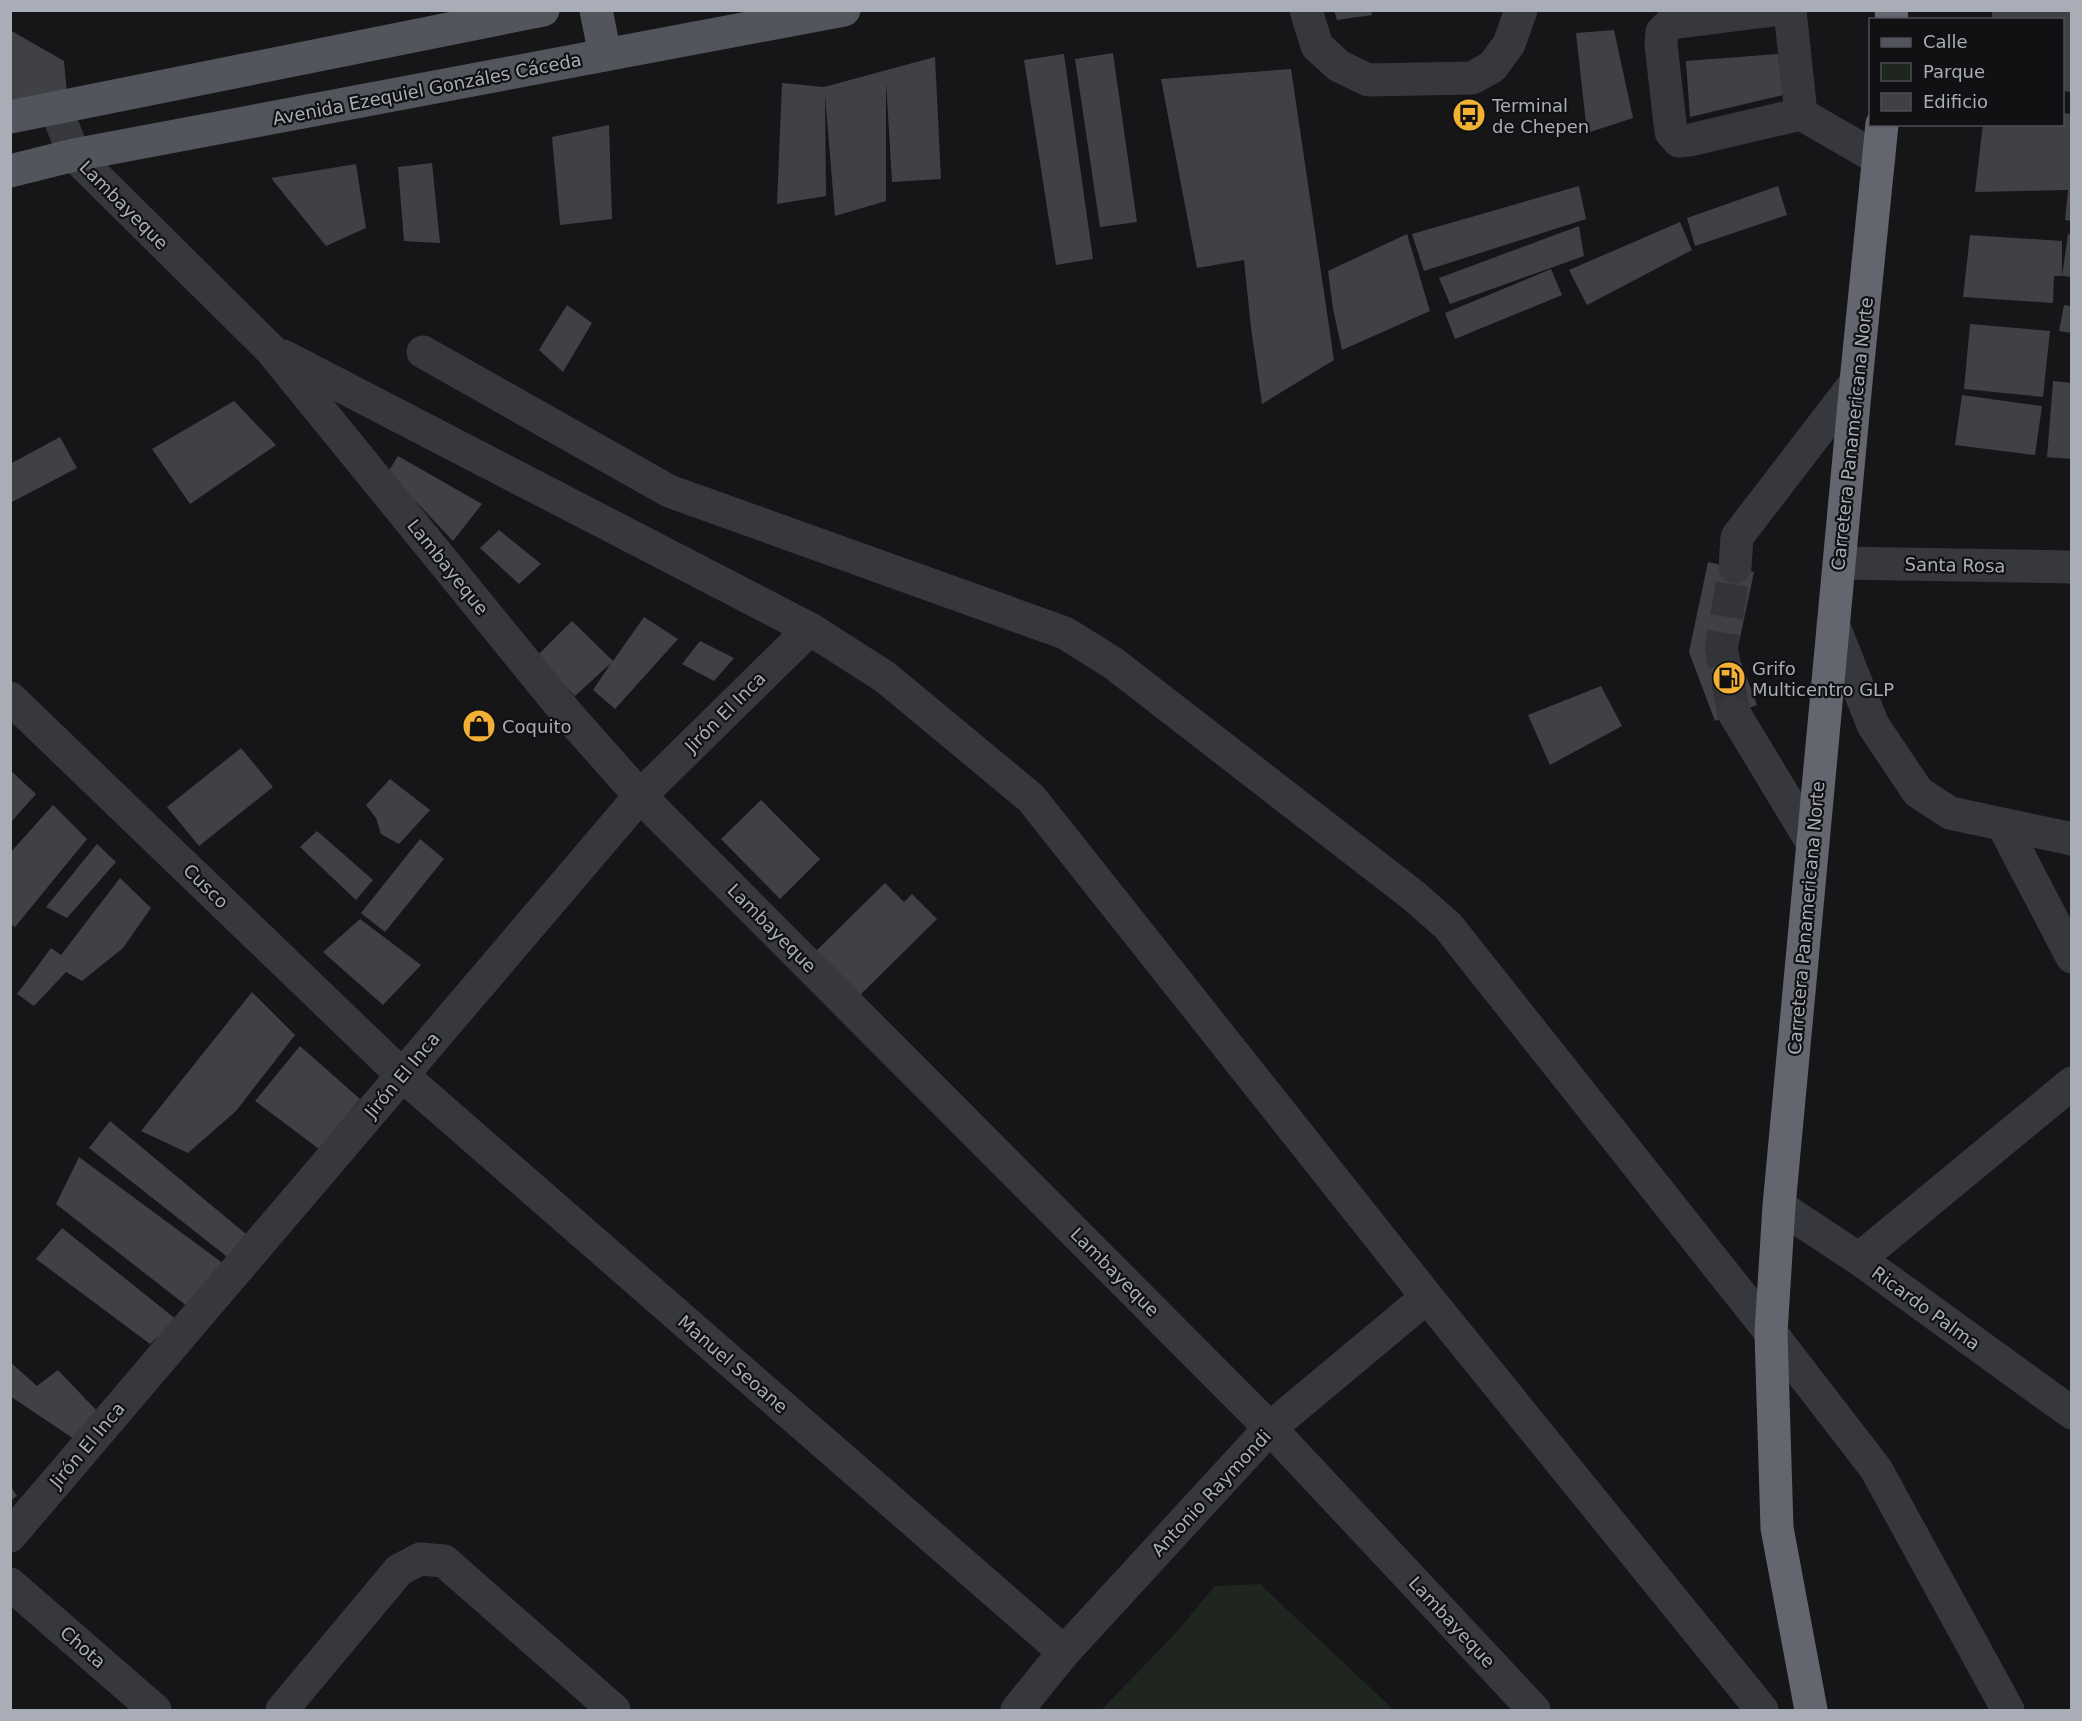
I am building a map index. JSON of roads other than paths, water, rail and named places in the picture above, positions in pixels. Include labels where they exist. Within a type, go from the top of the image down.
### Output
[{"type":"highway","name":"Carretera Panamericana Norte","points":[[1811,1710],[1777,1528],[1771,1333],[1779,1206],[1882,126]]},
{"type":"main road","points":[[10,117],[543,10]]},
{"type":"main road","points":[[596,10],[605,56]]},
{"type":"main road","name":"Avenida Ezequiel Gonzáles Cáceda","points":[[10,171],[74,156],[844,10]]},
{"type":"street","points":[[1306,10],[1317,46],[1339,66],[1368,80],[1472,78],[1492,67],[1509,44],[1521,10]]},
{"type":"street","points":[[1774,10],[1691,15],[1671,23],[1662,32],[1661,45],[1671,132],[1679,141],[1690,140],[1801,114],[1879,159]]},
{"type":"street","points":[[1790,10],[1801,114]]},
{"type":"street","name":"Lambayeque","points":[[56,109],[74,156],[271,350],[569,716],[640,796],[1270,1428],[1534,1710]]},
{"type":"street","points":[[271,350],[810,629],[885,676],[1031,798],[1427,1297],[1762,1710]]},
{"type":"street","points":[[423,352],[669,491],[1065,633],[1113,663],[1414,896],[1448,926],[1876,1469],[2008,1710]]},
{"type":"street","points":[[1735,567],[1737,537],[1856,382]]},
{"type":"street","name":"Santa Rosa","points":[[1839,563],[2072,567]]},
{"type":"street","points":[[1833,624],[1873,725],[1918,792],[1950,813],[2072,839]]},
{"type":"street","name":"Jirón El Inca","points":[[10,1536],[640,796],[810,629]]},
{"type":"street","name":"Cusco","points":[[10,698],[402,1075]]},
{"type":"street","points":[[1734,713],[1813,844]]},
{"type":"street","points":[[2003,825],[2072,957]]},
{"type":"street","name":"Manuel Seoane","points":[[402,1075],[1064,1652]]},
{"type":"street","points":[[1859,1259],[2072,1083]]},
{"type":"street","name":"Ricardo Palma","points":[[1779,1206],[1859,1259],[2072,1413]]},
{"type":"street","name":"Antonio Raymondi","points":[[1017,1710],[1064,1652],[1270,1428],[1427,1297]]},
{"type":"street","points":[[282,1710],[399,1570],[420,1559],[444,1561],[614,1710]]},
{"type":"street","name":"Chota","points":[[10,1584],[155,1710]]},
{"type":"tunnel","points":[[1734,713],[1721,648],[1735,567]]},
{"type":"place","name":"Terminal de Chepen","points":[[1469,115]]},
{"type":"place","name":"Grifo Multicentro GLP","points":[[1729,678]]},
{"type":"place","name":"Coquito","points":[[479,726]]}]
